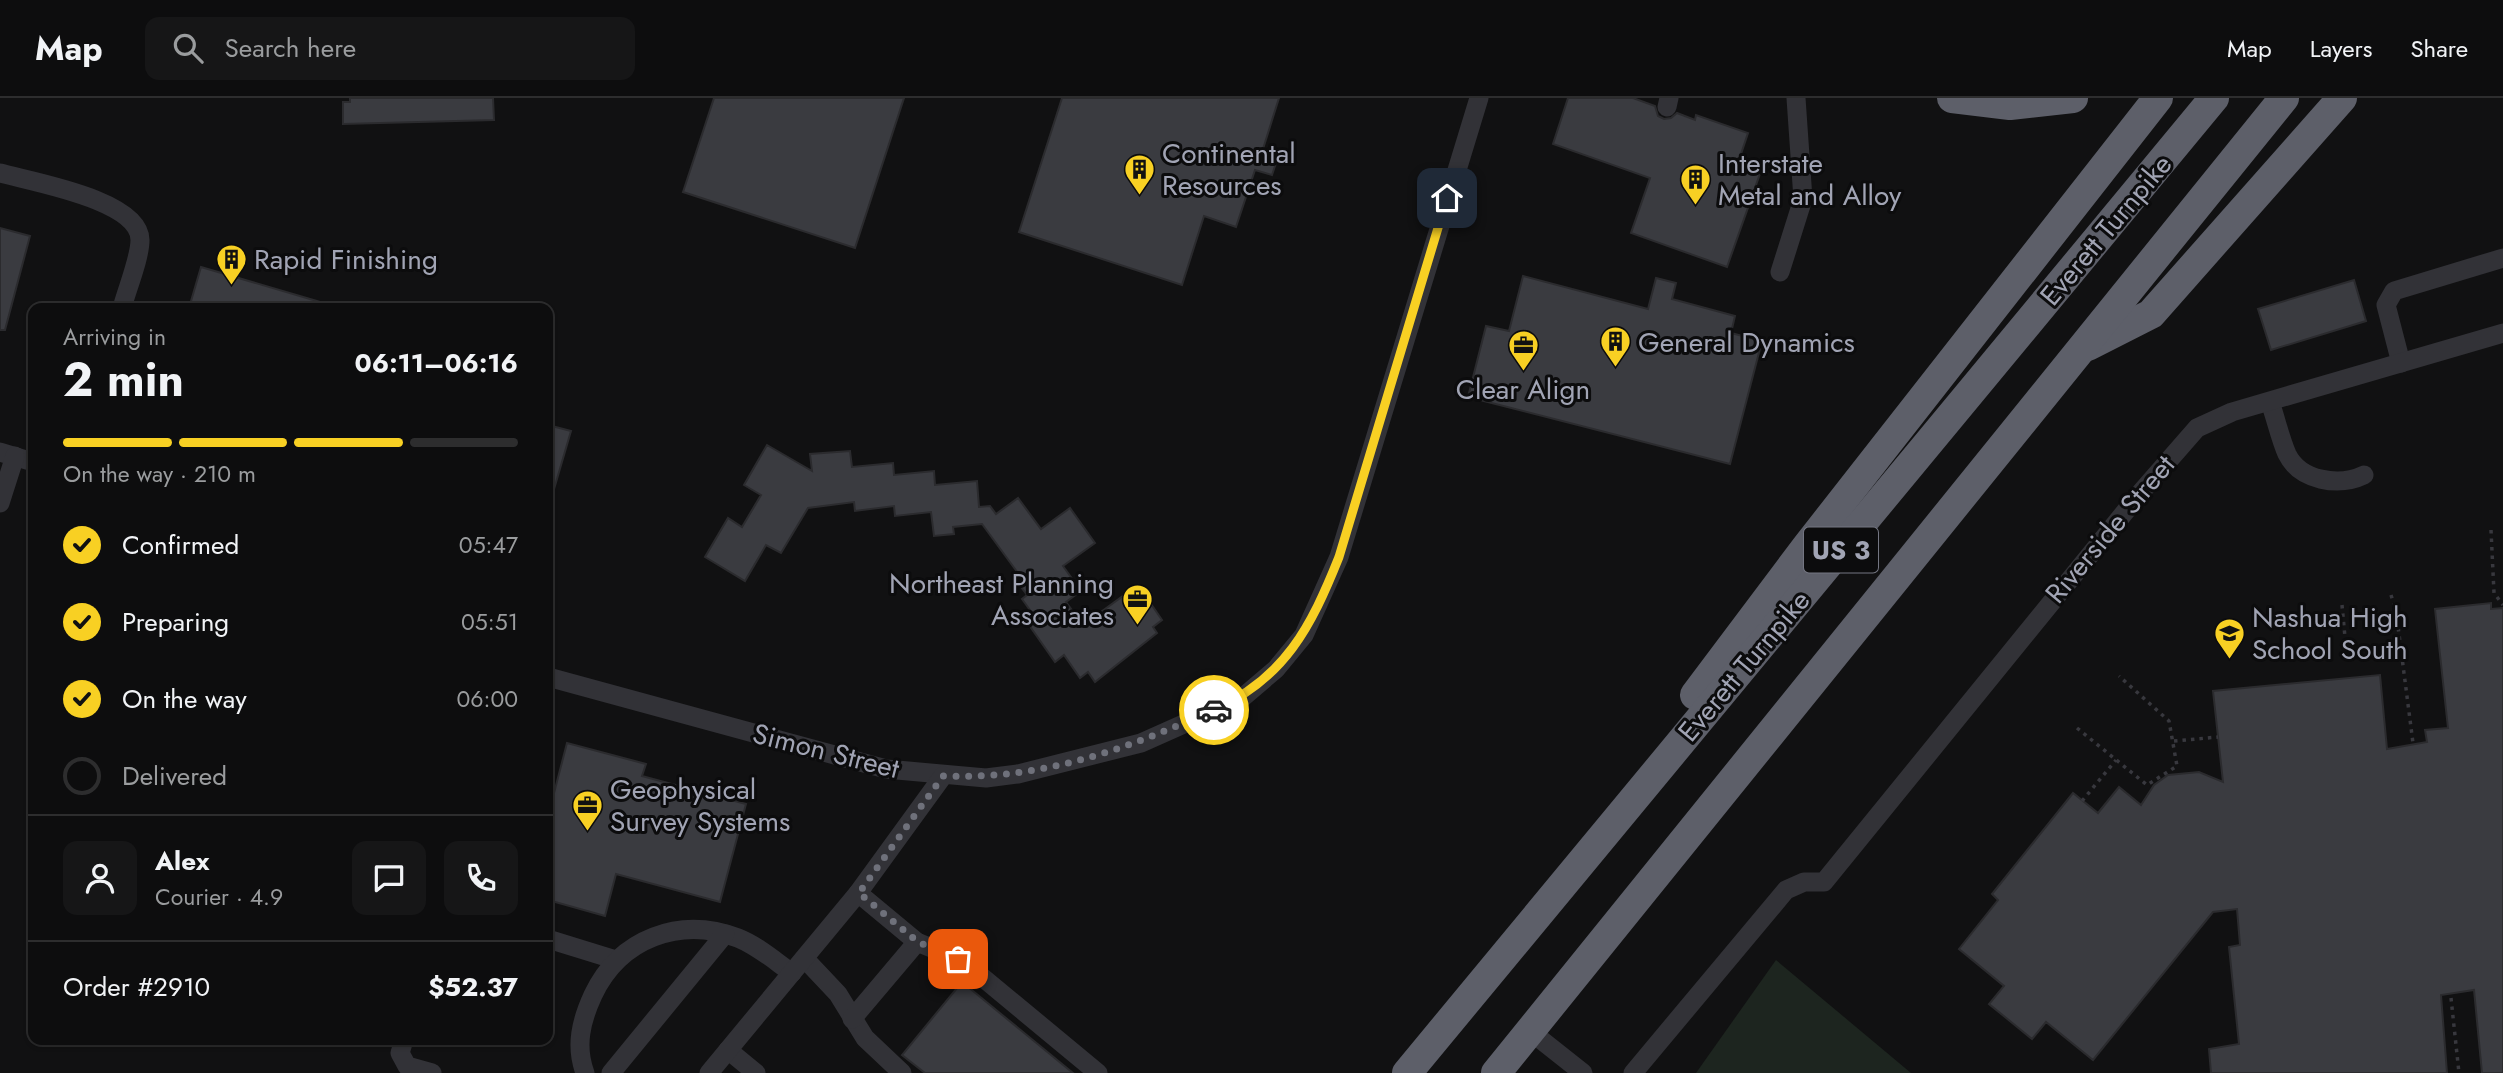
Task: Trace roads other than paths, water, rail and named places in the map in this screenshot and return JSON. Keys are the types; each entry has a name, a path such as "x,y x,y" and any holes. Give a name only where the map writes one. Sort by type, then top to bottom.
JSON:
{"highway":[{"path":"1952,98 2010,105 2073,98"},
{"path":"1465,1001 1807,546 2158,98"},
{"name":"Everett Turnpike","path":"1407,1073 2214,98"},
{"name":"Everett Turnpike","path":"1496,1073 2284,98"},
{"path":"2078,351 2151,314 2342,98"}],"street":[{"name":"Simon Street","path":"553,678 886,769 943,776 1018,775 1141,743 1242,698 1276,669 1304,635 1339,557 1479,98"},
{"path":"1780,272 1803,199 1796,98"},
{"path":"0,173 108,204 136,225 140,240 123,303"},
{"path":"2401,363 2386,305 2394,291 2503,258"},
{"name":"Riverside Street","path":"1633,1073 1786,890 1804,882 1824,882 2183,442 2207,422 2503,333"},
{"path":"2270,402 2288,456 2310,475 2339,483 2364,475"},
{"path":"0,503 16,457"},
{"path":"709,1073 859,893 943,776"},
{"path":"859,893 918,942 958,959 1098,1073"},
{"path":"585,1073 580,1059 581,1028 595,991 616,960 651,936 669,930 690,929 725,934 824,976 852,1019 881,1056 902,1073"},
{"path":"611,1073 725,934"},
{"path":"553,941 616,960"},
{"path":"852,1019 918,942"},
{"path":"1530,1031 1583,1073"},
{"path":"402,1045 400,1053 407,1066 432,1073"},
{"path":"728,1050 755,1073"}],"place":[{"name":"Continental Resources","path":"1139,196"},
{"name":"Interstate Metal and Alloy","path":"1695,206"},
{"name":"Rapid Finishing","path":"231,286"},
{"name":"General Dynamics","path":"1615,369"},
{"name":"Clear Align","path":"1523,372"},
{"name":"Northeast Planning Associates","path":"1137,626"},
{"name":"Nashua High School South","path":"2229,660"},
{"name":"Geophysical Survey Systems","path":"587,832"}]}
